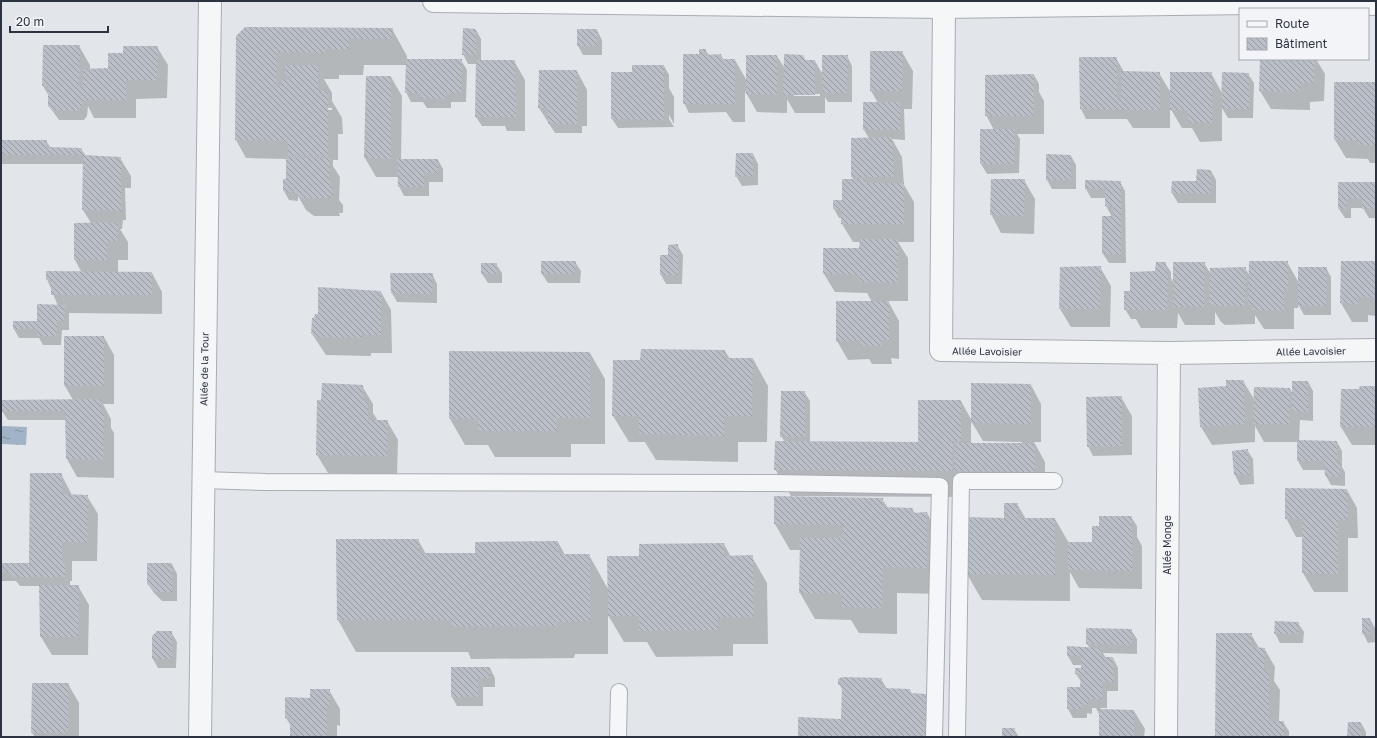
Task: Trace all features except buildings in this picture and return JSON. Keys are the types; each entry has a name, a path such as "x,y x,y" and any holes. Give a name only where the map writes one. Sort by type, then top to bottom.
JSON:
{"street":[{"name":"Allée de la Tour","path":"200,737 202,480 210,1"},
{"path":"434,1 741,3 944,7 1320,2 1376,4"},
{"name":"Allée Lavoisier","path":"944,7 942,350 1169,353 1376,350"},
{"name":"Allée Monge","path":"1166,737 1169,353"}],"lane":[{"path":"202,480 266,482 774,483 940,486 934,737"},
{"path":"957,737 961,481 1054,481"},
{"path":"618,692 618,737"}],"water":[{"path":"1,426 27,427 26,445 1,444"}]}
